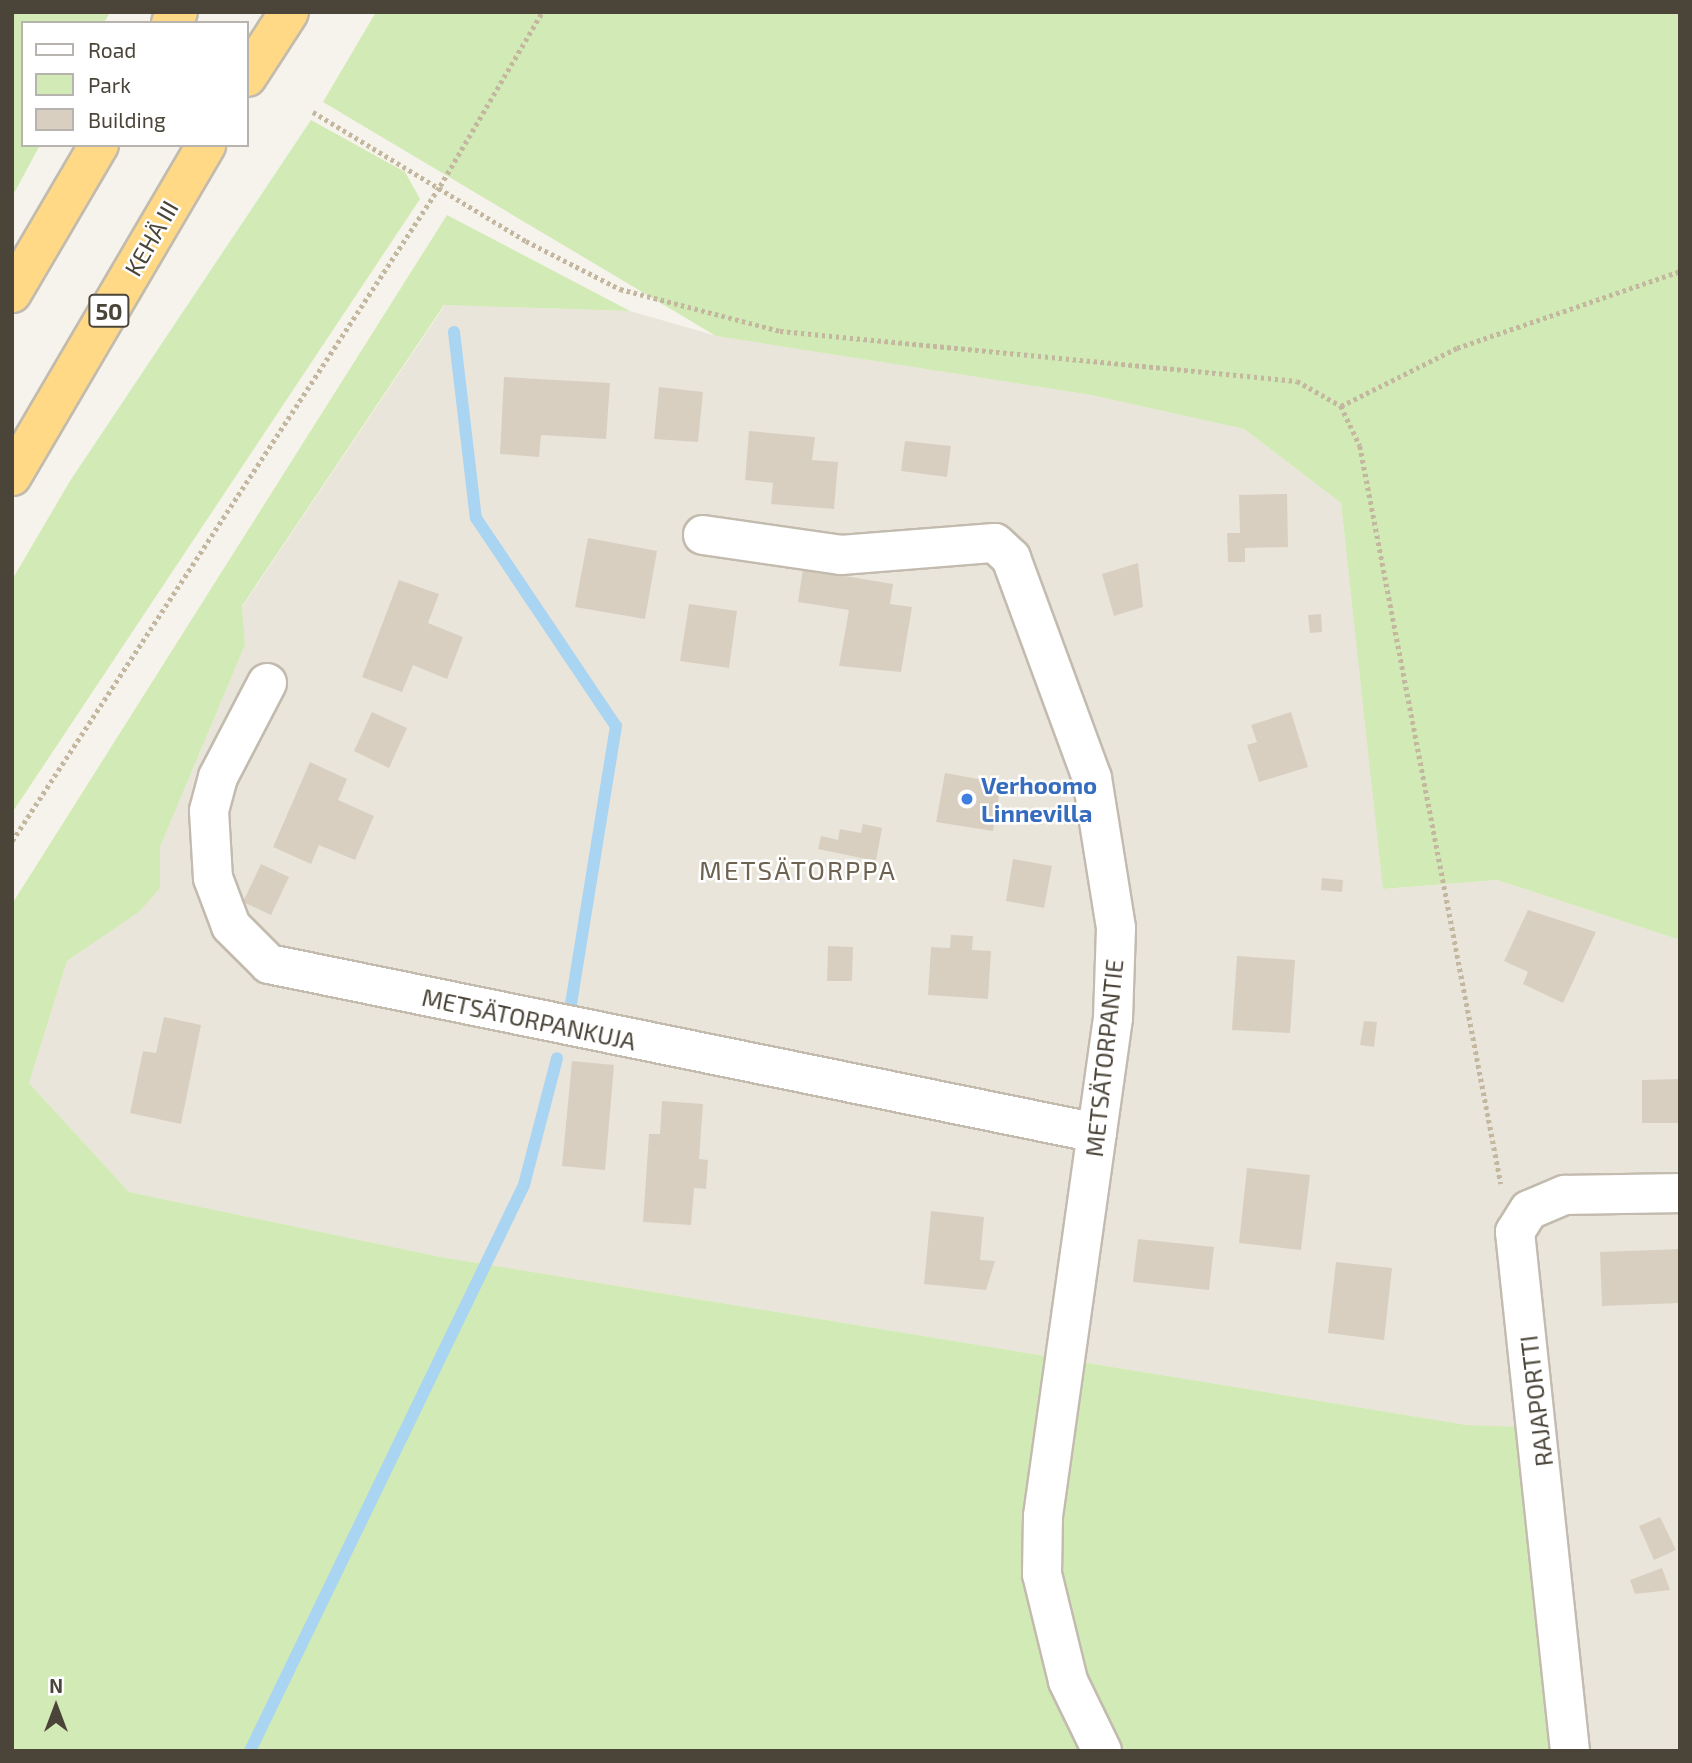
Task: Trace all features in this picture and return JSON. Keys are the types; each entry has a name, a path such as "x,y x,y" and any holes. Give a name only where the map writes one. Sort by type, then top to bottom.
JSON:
{"highway":[{"path":"248,74 289,12"},
{"path":"12,293 98,147"},
{"name":"KEHÄ III","path":"12,476 205,147"}],"street":[{"name":"METSÄTORPANTIE","path":"703,535 841,555 995,543 1011,558 1092,778 1107,840 1116,941 1097,1133 1044,1503 1042,1574 1068,1681 1102,1751"},
{"name":"METSÄTORPANKUJA","path":"267,682 218,776 209,811 213,878 231,926 269,964 1097,1133"},
{"path":"1515,1232 1529,1210 1564,1195 1680,1193"},
{"name":"RAJAPORTTI","path":"1515,1232 1570,1751"}],"path":[{"path":"12,841 440,186 542,12"},
{"path":"313,111 440,186 526,241 620,289 780,331 1297,381 1341,406 1360,446 1467,1026 1515,1232"},
{"path":"1341,406 1457,348 1680,271"}],"shaded area":[{"path":"445,305 630,311 717,336 1091,395 1244,429 1341,503 1384,889 1497,880 1680,940 1680,1751 1586,1751 1550,1428 1467,1425 441,1257 129,1192 29,1083 67,961 139,912 159,888 160,847 245,645 242,607"}],"green space":[{"path":"12,12 110,12 105,21 21,21 21,147 39,147 12,197"},
{"path":"376,12 1680,12 1680,940 1497,880 1383,889 1341,503 1244,429 1091,395 716,336 323,102"},
{"path":"311,120 405,172 420,199 12,813 12,580 70,481"},
{"path":"447,215 630,311 444,305 242,606 245,645 160,847 160,888 139,912 67,961 29,1083 129,1192 441,1257 1467,1425 1526,1427 1556,1751 12,1751 12,904"}],"building":[{"path":"504,377 610,383 606,439 541,435 539,457 500,454"},
{"path":"659,387 703,392 698,442 654,439"},
{"path":"749,431 815,437 812,460 838,462 834,509 771,504 773,483 745,480"},
{"path":"905,441 951,446 947,477 901,471"},
{"path":"1287,494 1288,547 1245,548 1245,562 1228,562 1227,533 1240,533 1239,495"},
{"path":"588,538 657,551 645,619 575,607"},
{"path":"1138,563 1143,607 1114,616 1102,574"},
{"path":"803,569 893,584 890,604 912,607 901,672 839,666 849,610 798,602"},
{"path":"399,580 439,594 428,623 463,637 447,679 413,665 402,692 362,677"},
{"path":"689,604 737,611 729,668 680,661"},
{"path":"1321,614 1322,632 1310,633 1308,615"},
{"path":"372,712 407,728 389,768 354,751"},
{"path":"1291,712 1308,767 1259,782 1247,745 1257,742 1251,725"},
{"path":"310,762 347,779 338,800 374,816 355,860 319,845 311,864 273,847"},
{"path":"945,773 1001,783 993,831 936,822"},
{"path":"863,824 882,828 876,861 818,849 821,836 838,840 840,829 861,833"},
{"path":"1013,859 1052,866 1044,908 1006,901"},
{"path":"261,864 289,877 271,915 243,902"},
{"path":"1322,878 1343,880 1342,892 1321,890"},
{"path":"1528,910 1596,932 1563,1003 1523,984 1528,972 1504,961"},
{"path":"951,935 973,936 972,950 991,951 988,999 928,995 931,947 950,948"},
{"path":"828,946 853,947 852,981 827,981"},
{"path":"1237,956 1295,960 1290,1033 1232,1030"},
{"path":"164,1017 201,1025 181,1124 130,1113 143,1051 156,1053"},
{"path":"1364,1021 1377,1022 1374,1047 1360,1045"},
{"path":"572,1061 614,1065 605,1170 562,1166"},
{"path":"1680,1079 1680,1123 1642,1123 1642,1080"},
{"path":"662,1101 703,1104 699,1159 708,1160 706,1189 694,1188 691,1225 643,1222 649,1134 660,1134"},
{"path":"1247,1168 1310,1175 1301,1250 1239,1243"},
{"path":"931,1211 984,1217 980,1260 995,1261 986,1290 924,1284"},
{"path":"1138,1239 1214,1247 1209,1290 1133,1282"},
{"path":"1680,1249 1680,1303 1602,1306 1600,1252"},
{"path":"1336,1262 1392,1268 1384,1340 1328,1333"},
{"path":"1660,1517 1676,1550 1654,1560 1639,1526"},
{"path":"1662,1568 1670,1590 1635,1594 1630,1580"}],"waterway":[{"path":"454,332 476,518 616,726 571,1005"},
{"path":"250,1751 524,1185 557,1058"}],"place":[{"name":"Verhoomo Linnevilla","path":"967,799"}],"district":[{"name":"METSÄTORPPA","path":"798,870"}]}
